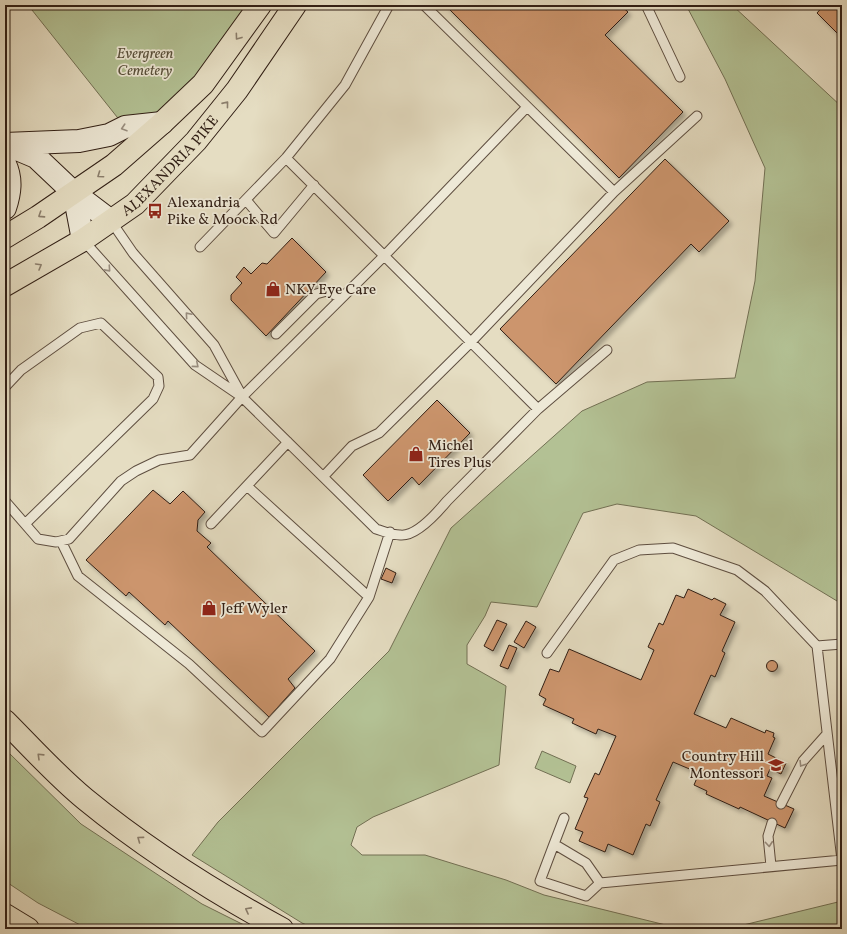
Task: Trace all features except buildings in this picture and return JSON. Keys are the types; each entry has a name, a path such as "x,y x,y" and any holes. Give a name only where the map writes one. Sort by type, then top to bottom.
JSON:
{"main road":[{"name":"ALEXANDRIA PIKE","path":"5,237 74,193 114,165 162,124 203,84 260,5"},
{"name":"ALEXANDRIA PIKE","path":"5,285 83,240 135,204 196,141 237,90 295,5"},
{"path":"5,145 79,141 109,135 125,127 162,124"},
{"path":"5,145 14,147 36,157 74,193 111,221"},
{"path":"5,164 10,174 9,197 5,208"},
{"path":"74,193 83,240"},
{"path":"5,721 85,799 161,855 235,903 282,929"},
{"path":"5,915 28,929"}],"lane":[{"path":"200,247 286,158 345,85 389,5"},
{"path":"424,5 614,192"},
{"path":"646,5 680,77"},
{"path":"5,501 38,539 56,542 61,541 69,539 121,481 136,470 159,460 190,456 242,397 385,255 527,106"},
{"path":"323,476 352,446 379,433 471,342 614,192 697,116"},
{"path":"286,158 538,409"},
{"path":"246,200 274,233 314,185"},
{"path":"111,221 133,253 214,345 242,397"},
{"path":"83,240 194,365 242,397 376,529 401,536 415,532 434,517 446,501 538,409 607,350"},
{"path":"276,334 316,294 327,291 341,298"},
{"path":"5,387 21,370 80,328 101,323 158,377 159,386 153,399 25,524"},
{"path":"211,524 288,442"},
{"path":"247,486 369,597"},
{"path":"61,541 78,576 189,664 262,732 330,660 369,597 390,532"},
{"path":"547,653 614,560 639,550 673,548 737,570 765,591 817,646 842,860 600,883 586,896 540,880 564,818"},
{"path":"817,646 842,644"},
{"path":"780,804 803,761 827,734"},
{"path":"771,866 768,836 772,823"},
{"path":"554,844 586,863 600,883"}],"green space":[{"name":"Evergreen Cemetery","path":"28,5 260,5 162,123 125,127"},
{"path":"686,5 732,5 842,107 842,604 696,516 617,504 583,513 537,607 491,602 485,616 467,645 467,664 506,686 499,765 373,817 357,827 351,845 362,855 425,855 506,880 544,895 682,929 315,929 302,923 192,855 218,822 389,651 451,528 582,411 647,382 735,378 755,281 765,168 725,79"},
{"path":"5,749 81,824 202,904 252,929 88,929 38,903 5,881"},
{"path":"542,751 576,766 570,783 535,768"},
{"path":"842,901 842,929 727,929"}],"place":[{"name":"Alexandria Pike & Moock Rd","path":"155,211"},
{"name":"NKY Eye Care","path":"273,289"},
{"name":"Michel Tires Plus","path":"416,454"},
{"name":"Jeff Wyler","path":"209,608"},
{"name":"Country Hill Montessori","path":"776,765"}]}
